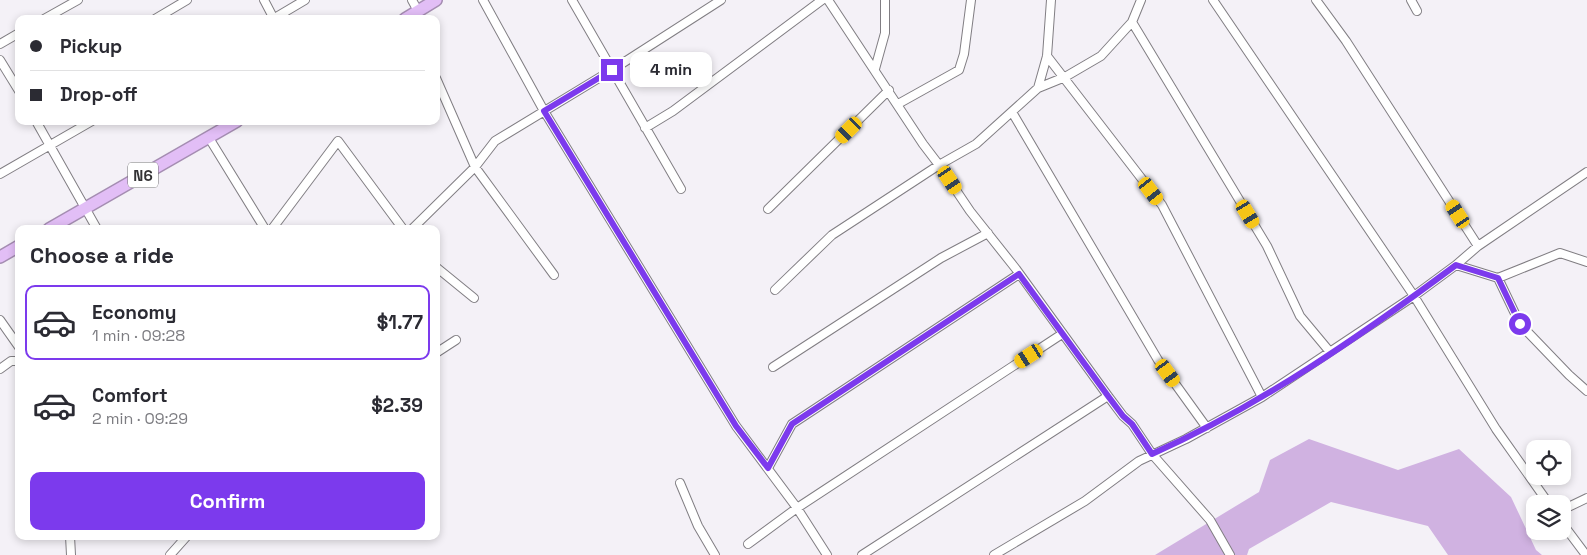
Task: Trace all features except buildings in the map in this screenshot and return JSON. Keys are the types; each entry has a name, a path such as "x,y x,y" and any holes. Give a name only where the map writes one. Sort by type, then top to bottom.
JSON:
{"highway":[{"path":"412,15 436,0"},
{"name":"N6","path":"56,225 230,125"},
{"path":"0,257 15,248"}],"street":[{"path":"51,15 78,0"},
{"path":"162,15 187,0"},
{"path":"264,0 271,15"},
{"path":"280,15 305,0"},
{"path":"412,0 418,11"},
{"path":"482,0 544,111 736,426 797,508 827,555"},
{"path":"572,0 681,189"},
{"path":"416,225 475,167 495,141 612,70 721,0"},
{"path":"645,128 673,111 822,0"},
{"path":"828,0 970,211 1019,274 1123,416 1132,424 1152,454 1210,520 1230,555"},
{"path":"875,69 885,33 885,0"},
{"path":"898,104 958,70 964,54 971,0"},
{"path":"1038,88 1047,56 1051,0"},
{"path":"775,290 832,235 939,165 976,144 1038,88 1065,77 1101,56 1132,22 1141,0"},
{"path":"1213,0 1414,296 1496,428 1543,495"},
{"path":"1316,0 1346,41 1478,246"},
{"path":"1411,0 1417,11"},
{"path":"1132,22 1267,246 1300,316 1330,352"},
{"path":"0,44 15,35"},
{"path":"1047,56 1162,205 1262,398"},
{"path":"0,60 15,84"},
{"path":"440,87 475,167 554,275"},
{"path":"768,209 889,90"},
{"path":"1012,112 1158,360 1207,428"},
{"path":"38,125 95,225"},
{"path":"0,174 85,125"},
{"path":"209,138 263,225"},
{"path":"275,225 338,141 400,225"},
{"path":"994,555 1085,502 1139,461 1207,428 1262,398 1414,296 1478,246 1587,172"},
{"path":"773,367 941,258 988,233"},
{"path":"1456,265 1498,278 1560,253 1587,262"},
{"path":"440,270 474,298"},
{"path":"768,468 792,424 1019,274"},
{"path":"1498,278 1520,324 1587,391"},
{"path":"0,320 15,341"},
{"path":"748,544 797,508 1062,334"},
{"path":"440,350 456,340"},
{"path":"0,369 11,361 15,361"},
{"path":"862,555 1108,396"},
{"path":"680,483 698,526 715,555"},
{"path":"1571,506 1587,498"},
{"path":"1571,535 1586,555"},
{"path":"70,540 71,555"},
{"path":"171,555 184,540"}],"shaded area":[{"path":"1309,439 1398,470 1459,449 1511,497 1526,529 1526,540 1531,540 1536,550 1542,555 1448,555 1428,526 1331,502 1249,549 1247,555 1155,555 1259,492 1270,460"}],"route":[{"path":"612,70 544,111 736,426 768,468 792,424 1019,274 1123,416 1132,424 1152,454 1186,439 1262,398 1414,296 1456,265 1498,278 1520,324"}]}
